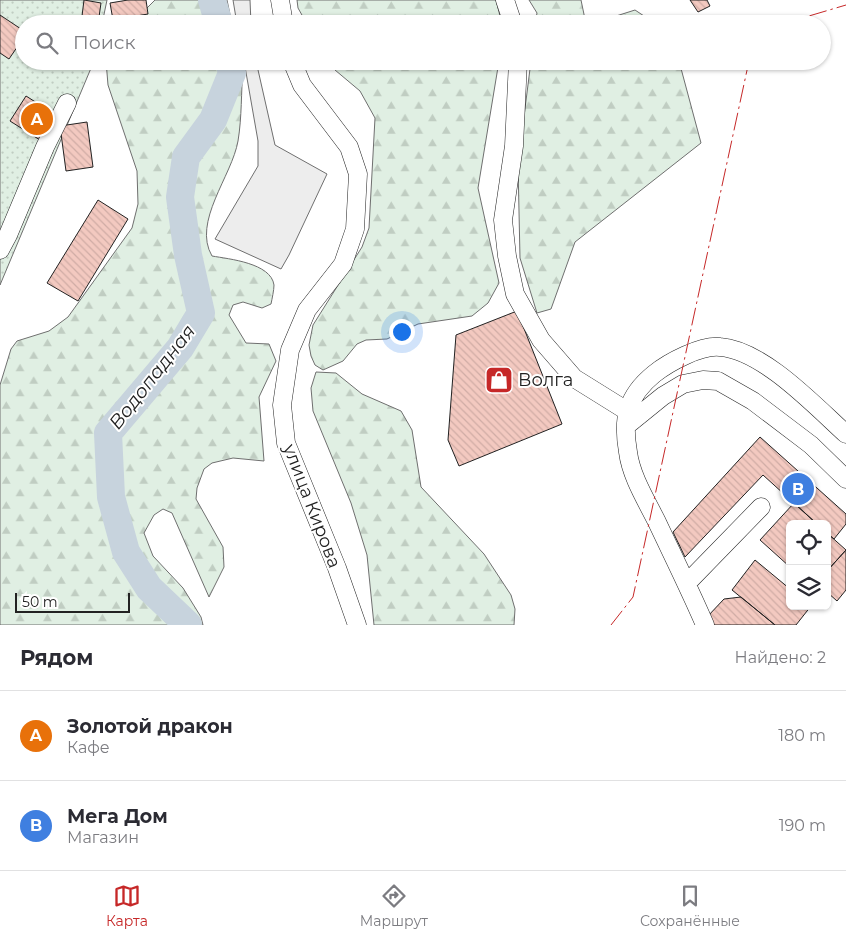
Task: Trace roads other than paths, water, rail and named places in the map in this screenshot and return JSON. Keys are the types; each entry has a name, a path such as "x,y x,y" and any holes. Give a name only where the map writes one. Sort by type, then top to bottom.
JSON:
{"street":[{"path":"280,0 282,15"},
{"path":"505,0 509,15"},
{"name":"улица Кирова","path":"296,70 302,85 348,148 358,174 355,229 342,264 307,310 289,350 281,405 285,443 336,568 356,625"},
{"path":"518,70 514,146 503,220 507,256 515,294 541,340 574,378 627,419"},
{"path":"0,250 45,147 67,103"},
{"path":"706,625 639,486 628,453 627,419 636,391 655,373 687,353 719,346 751,356 781,376 846,434"},
{"path":"627,419 683,384 703,380 718,381 761,407 811,445 846,479"},
{"path":"687,583 761,507"}],"waterway":[{"name":"Водопадная","path":"212,0 216,15"},
{"name":"Водопадная","path":"188,625 149,588 126,552 111,497 108,433 180,348 201,313 188,255 180,197 186,157 213,120 232,73 231,70"}],"place":[{"name":"Золотой дракон","path":"37,119"},
{"name":"Волга","path":"499,380"},
{"name":"Мега Дом","path":"798,489"}]}
